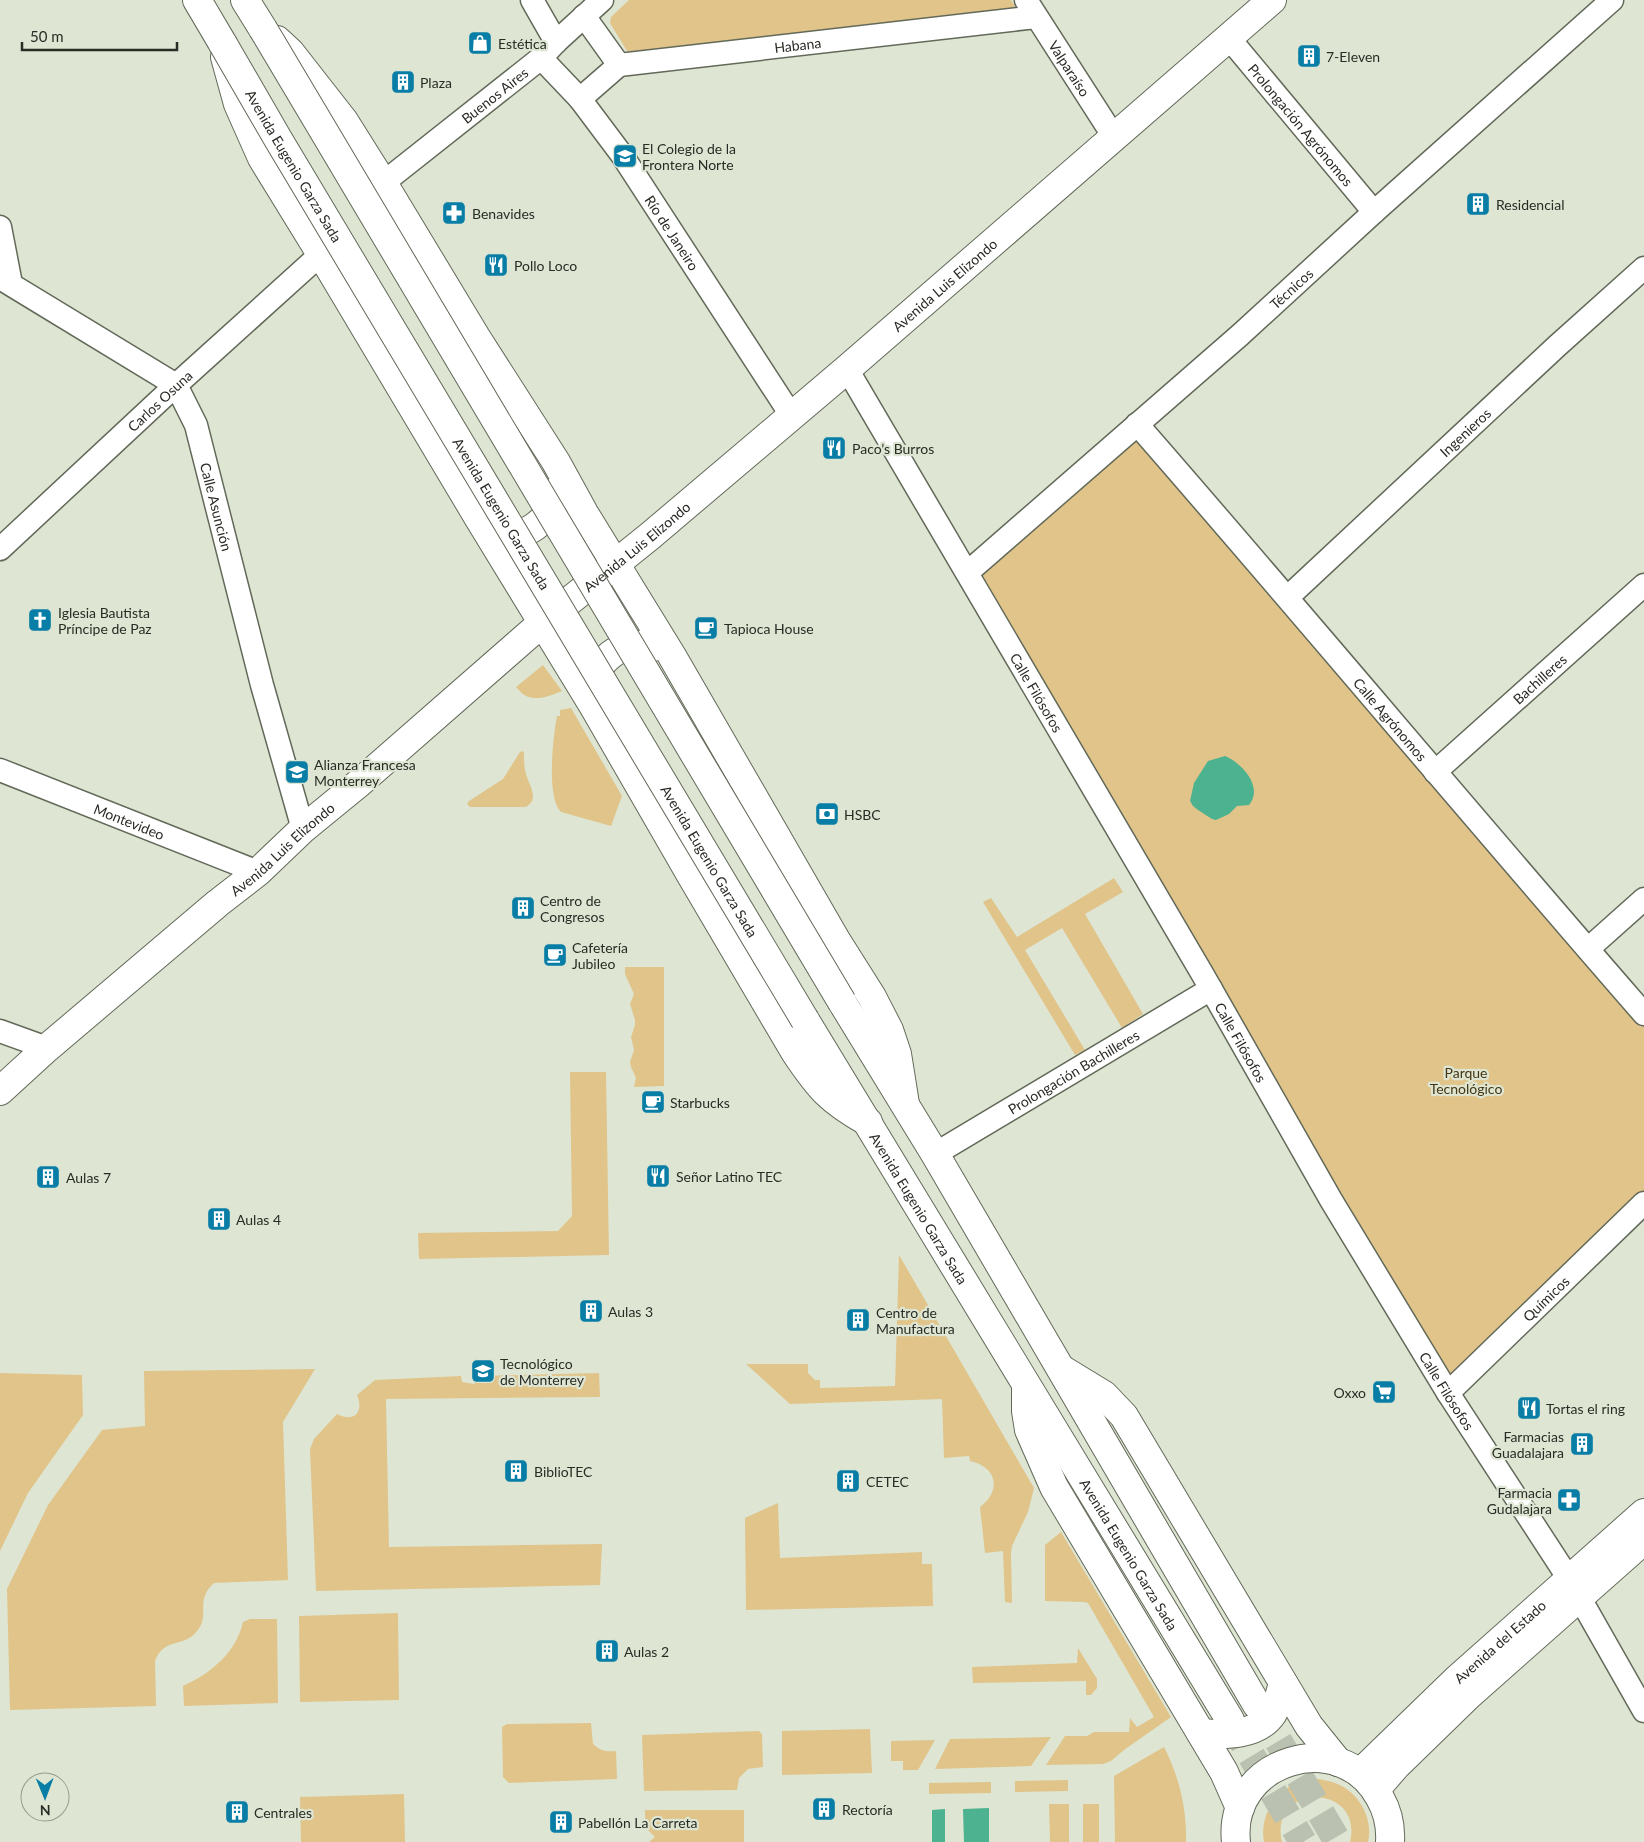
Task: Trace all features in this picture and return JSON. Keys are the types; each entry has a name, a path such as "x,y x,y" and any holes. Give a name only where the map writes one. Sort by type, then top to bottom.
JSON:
{"main road":[{"name":"Avenida Eugenio Garza Sada","path":"197,0 805,1020 1230,1720"},
{"path":"245,0 842,1002 935,1154 1258,1705"},
{"name":"Avenida Luis Elizondo","path":"0,1091 47,1048 218,903 258,872 303,829 358,784 542,623 847,369 1272,0"},
{"path":"262,28 290,52 328,98 383,182 476,337 556,462 615,564 672,656 889,1030 897,1054 905,1104"},
{"path":"221,40 238,104 262,158 594,707 696,885 800,1059 813,1080 827,1095 844,1109 868,1122"},
{"path":"478,517 495,530 508,533 520,533 537,525 550,512 556,501 558,476 556,462"},
{"path":"594,707 592,695 594,675 606,658 614,651 625,646 648,645 672,656"},
{"path":"1063,1370 1104,1395 1124,1416 1309,1726 1358,1775 1385,1807 1389,1820 1390,1842"},
{"path":"1026,1385 1026,1411 1029,1430 1054,1487 1224,1772 1240,1808"},
{"name":"Avenida del Estado","path":"1358,1775 1396,1766 1574,1588 1644,1513"},
{"name":"Avenida del Estado","path":"1574,1588 1644,1540"},
{"path":"1201,1733 1232,1734 1255,1728 1266,1721 1272,1713 1283,1683"},
{"path":"1236,1842 1236,1821 1240,1808 1256,1782 1267,1772 1280,1765 1308,1757 1323,1758 1358,1775"}],"street":[{"name":"Río de Janeiro","path":"532,0 549,50 580,99 622,155 791,415"},
{"name":"Buenos Aires","path":"383,182 549,50 602,0"},
{"name":"Técnicos","path":"968,572 1240,335 1374,212 1612,0"},
{"name":"Habana","path":"619,65 1031,8"},
{"name":"Valparaíso","path":"1031,8 1114,137"},
{"path":"580,99 619,65 584,16"},
{"name":"Prolongación Agrónomos","path":"1228,37 1374,212"},
{"path":"0,227 6,281 176,385"},
{"name":"Carlos Osuna","path":"0,550 176,385 321,254"},
{"name":"Ingenieros","path":"1288,597 1557,346 1644,268"},
{"name":"Calle Filósofos","path":"847,369 968,572 1211,989 1331,1200 1448,1393 1574,1588 1644,1711"},
{"name":"Calle Asunción","path":"176,385 196,425 262,685 303,829"},
{"name":"Calle Agrónomos","path":"1137,424 1288,597 1364,690 1644,1014"},
{"name":"Bachilleres","path":"1435,772 1644,585"},
{"name":"Montevideo","path":"0,770 258,872"},
{"path":"1588,950 1644,899"},
{"name":"Prolongación Bachilleres","path":"935,1154 1211,989"},
{"path":"0,1031 47,1048"},
{"name":"Químicos","path":"1448,1393 1644,1203"}],"green space":[{"path":"629,0 1011,0 1021,16 632,54 627,51 610,23 611,17"},
{"name":"Parque Tecnológico","path":"1136,426 1644,1016 1644,1203 1448,1393 971,570"},
{"path":"543,665 562,691 539,698 525,695 516,687"},
{"path":"571,708 622,796 611,826 561,812 556,804 552,781 555,726 557,716 560,716 560,710"},
{"path":"523,751 525,771 533,796 530,804 526,807 470,807 467,804 503,779 520,752"},
{"path":"1114,878 1123,892 1085,914 1143,1014 1122,1028 1062,928 1025,950 1085,1050 1075,1055 983,902 991,898 1017,937"},
{"path":"625,967 664,967 664,1086 634,1087 636,1078 630,1062 634,1050 631,1037 635,1020 630,1004 634,994 625,974"},
{"path":"570,1072 606,1072 609,1255 419,1259 418,1233 558,1231 572,1216"},
{"path":"899,1255 1034,1488 1028,1512 1012,1546 1012,1603 1005,1602 1003,1551 985,1553 980,1507 992,1493 994,1487 991,1474 986,1468 970,1461 969,1456 944,1458 942,1399 790,1404 746,1364 808,1364 808,1373 815,1380 820,1380 820,1388 895,1386"},
{"path":"315,1369 283,1422 288,1580 214,1583 205,1596 203,1619 197,1631 186,1639 169,1645 159,1654 155,1661 156,1706 10,1710 7,1589 48,1505 102,1430 145,1426 144,1371"},
{"path":"0,1373 82,1375 83,1415 28,1493 0,1551"},
{"path":"599,1373 600,1397 386,1399 389,1547 602,1544 600,1585 316,1591 310,1449 314,1439 337,1414 349,1417 356,1414 359,1406 357,1395 375,1380 461,1376 462,1382 474,1384 480,1376"},
{"path":"778,1503 780,1558 922,1552 922,1564 932,1564 933,1606 746,1610 745,1518"},
{"path":"1061,1532 1171,1717 1111,1761 1103,1764 1046,1765 1065,1736 1087,1736 1094,1732 1129,1732 1130,1718 1137,1727 1154,1717 1088,1603 1045,1601 1045,1545"},
{"path":"398,1613 399,1700 300,1702 299,1616"},
{"path":"250,1619 277,1619 278,1703 184,1706 183,1686 203,1675 221,1661 235,1643 243,1622"},
{"path":"1078,1648 1097,1679 1097,1688 1091,1695 1086,1695 1086,1681 973,1683 972,1667 1077,1663"},
{"path":"591,1723 593,1744 604,1750 616,1751 617,1779 509,1783 503,1777 502,1727 507,1724"},
{"path":"870,1729 872,1773 782,1775 782,1731"},
{"path":"759,1731 762,1734 763,1767 748,1769 739,1778 737,1790 644,1791 642,1735"},
{"path":"1051,1737 1031,1766 935,1769 950,1739"},
{"path":"935,1740 918,1770 903,1770 903,1761 891,1761 891,1741"},
{"path":"1164,1747 1174,1769 1181,1793 1185,1817 1186,1842 1115,1842 1114,1776"},
{"path":"1320,1779 1343,1787 1357,1799 1369,1824 1368,1842 1350,1842 1351,1823 1343,1809 1331,1800 1316,1797 1301,1800 1289,1808 1281,1822 1282,1842 1264,1842 1264,1822 1267,1813 1278,1796 1294,1784"},
{"path":"1068,1780 1068,1791 1015,1792 1015,1781"},
{"path":"991,1782 991,1793 929,1794 929,1783"},
{"path":"404,1794 405,1842 301,1842 300,1797"},
{"path":"1049,1804 1069,1804 1069,1842 1050,1842"},
{"path":"1083,1804 1099,1804 1099,1842 1083,1842"},
{"path":"645,1810 744,1810 744,1842 649,1842 655,1837 645,1827"}],"shaded area":[{"path":"1225,756 1238,764 1249,776 1254,791 1249,805 1237,806 1229,814 1216,820 1198,810 1190,801 1194,783 1208,761"},
{"path":"989,1808 989,1842 964,1842 963,1809"},
{"path":"945,1809 945,1842 932,1842 932,1810"}],"tunnel":[{"path":"1257,1705 1338,1842"},
{"path":"1230,1720 1303,1842"}],"place":[{"name":"Estética","path":"480,43"},
{"name":"7-Eleven","path":"1309,56"},
{"name":"Plaza","path":"403,82"},
{"name":"El Colegio de la Frontera Norte","path":"625,156"},
{"name":"Residencial","path":"1478,204"},
{"name":"Benavides","path":"454,213"},
{"name":"Pollo Loco","path":"496,265"},
{"name":"Paco’s Burros","path":"834,448"},
{"name":"Iglesia Bautista Príncipe de Paz","path":"40,620"},
{"name":"Tapioca House","path":"706,628"},
{"name":"Alianza Francesa Monterrey","path":"297,772"},
{"name":"HSBC","path":"827,814"},
{"name":"Centro de Congresos","path":"523,908"},
{"name":"Cafetería Jubileo","path":"555,955"},
{"name":"Starbucks","path":"653,1102"},
{"name":"Señor Latino TEC","path":"658,1176"},
{"name":"Aulas 7","path":"48,1177"},
{"name":"Aulas 4","path":"219,1219"},
{"name":"Aulas 3","path":"591,1311"},
{"name":"Centro de Manufactura","path":"858,1320"},
{"name":"Tecnológico de Monterrey","path":"483,1371"},
{"name":"Oxxo","path":"1384,1392"},
{"name":"Tortas el ring","path":"1529,1408"},
{"name":"Farmacias Guadalajara","path":"1582,1444"},
{"name":"BiblioTEC","path":"516,1471"},
{"name":"CETEC","path":"848,1481"},
{"name":"Farmacia Gudalajara","path":"1569,1500"},
{"name":"Aulas 2","path":"607,1651"},
{"name":"Rectoría","path":"824,1809"},
{"name":"Centrales","path":"237,1812"},
{"name":"Pabellón La Carreta","path":"561,1822"}]}
